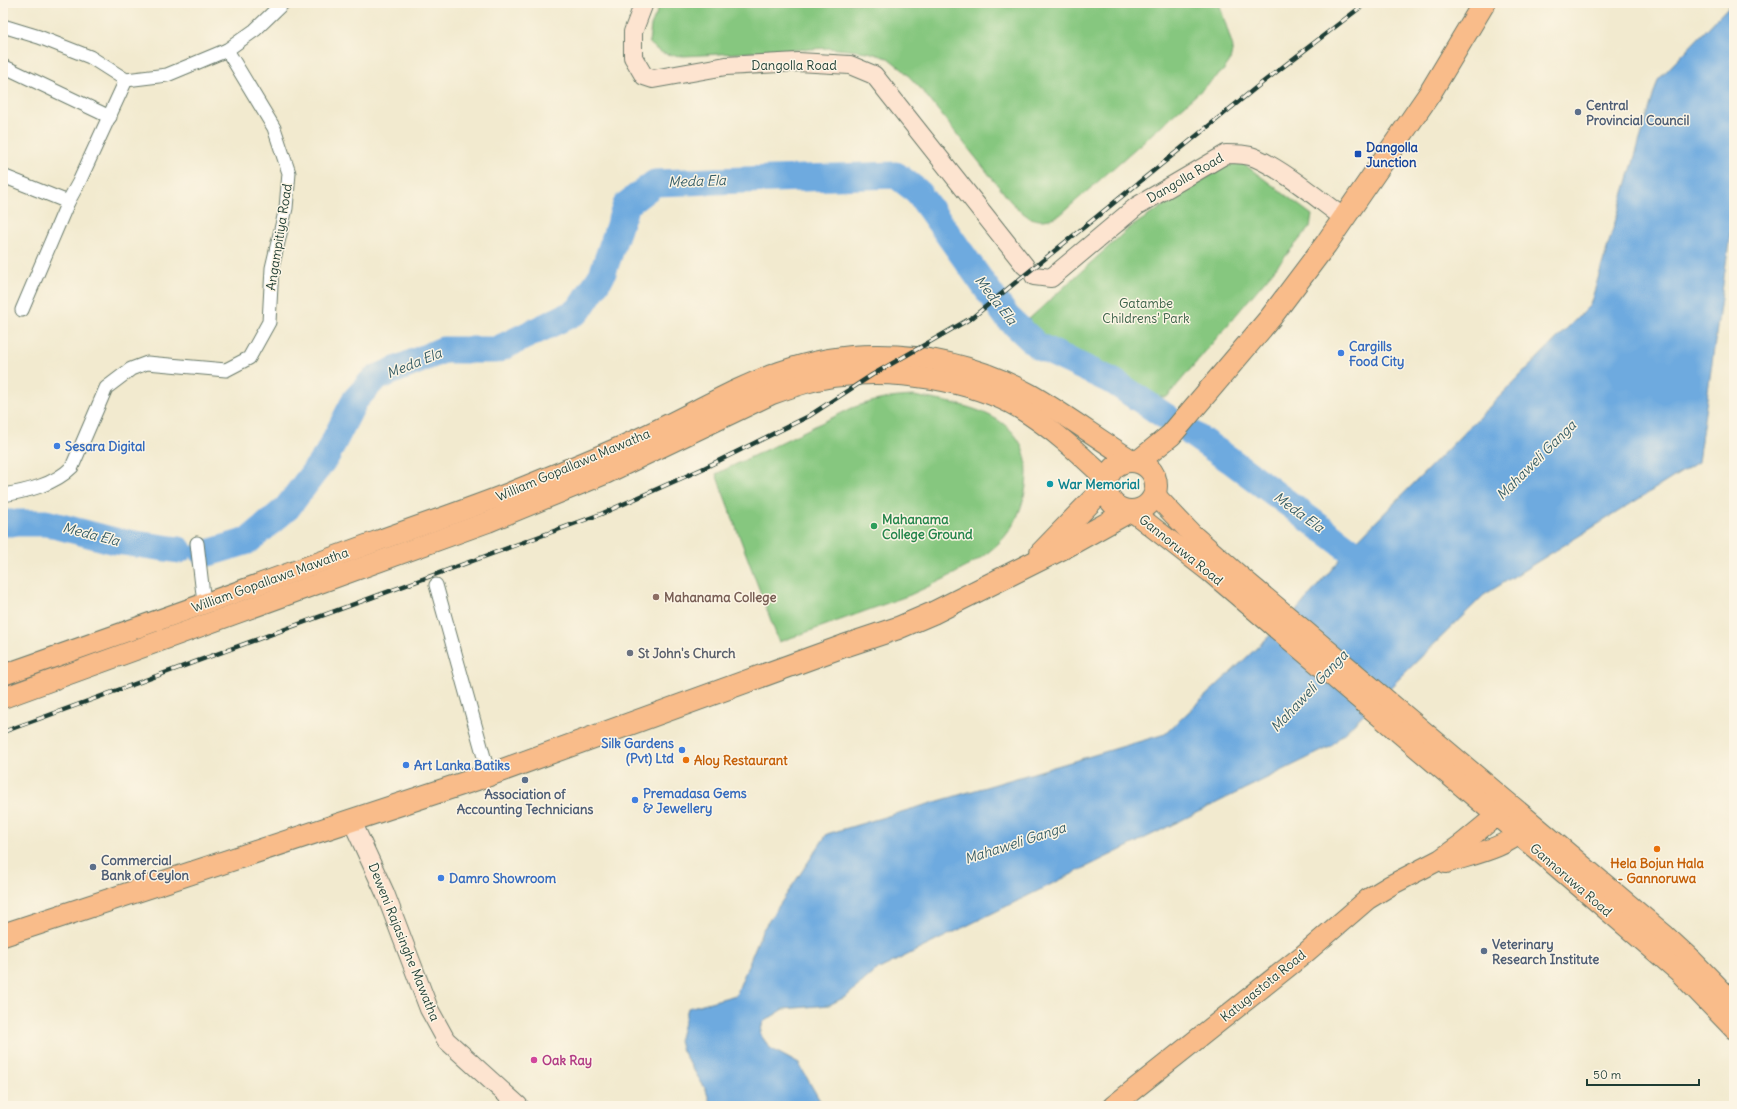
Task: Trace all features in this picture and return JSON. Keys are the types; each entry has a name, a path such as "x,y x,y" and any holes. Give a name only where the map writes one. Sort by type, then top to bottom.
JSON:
{"highway":[{"path":"1136,461 1171,435 1271,318 1344,218 1430,93 1484,3"},
{"path":"3,934 261,851 351,819 489,774 844,646 898,628 978,591 1130,512 1142,509 1150,504 1166,458 1171,435"},
{"path":"1030,564 1106,483 1112,469 1121,462 1136,461 1147,466 1154,473 1156,489"},
{"path":"1106,483 1107,496 1112,503 1120,509 1130,512"}],"main road":[{"name":"William Gopallawa Mawatha","path":"3,675 506,494 632,442 756,380 787,368 830,358 855,355 905,356 968,367 1029,394 1136,461"},
{"name":"William Gopallawa Mawatha","path":"3,698 488,522 605,474 772,394 796,385 818,380 843,376 872,375 926,378 960,385 993,395 1042,423 1082,456 1106,483"},
{"name":"Gannoruwa Road","path":"1156,489 1192,534 1234,582"},
{"name":"Gannoruwa Road","path":"1130,512 1180,548 1234,582 1408,728 1525,829 1671,941 1691,958 1734,1003"},
{"name":"Katugastota Road","path":"1113,1106 1303,954 1368,899 1452,852 1502,810"},
{"name":"Gannoruwa Road","path":"1525,829 1679,972 1734,1029"},
{"name":"Katugastota Road","path":"1418,872 1503,844 1525,829"}],"street":[{"path":"3,26 39,37 90,57 126,80 167,75 227,50 255,30 283,3"},
{"name":"Dangolla Road","path":"644,3 633,32 633,57 644,76 653,79 726,66 798,62 850,65 874,75 1030,271 1051,278 1137,206 1226,154 1239,153 1256,158 1278,170 1344,218"},
{"name":"Angampitiya Road","path":"3,496 26,491 63,476 72,467 106,388 131,369 147,363 226,370 249,358 269,322 272,268 286,208 288,173 274,128 227,50"},
{"path":"3,66 110,116"},
{"path":"22,310 68,202 126,80"},
{"path":"3,176 68,202"},
{"path":"197,544 204,603"},
{"path":"436,584 489,774"},
{"name":"Deweni Rajasinghe Mawatha","path":"351,819 385,893 429,1010 446,1040 519,1106"}],"green space":[{"path":"661,3 1219,3 1233,47 1230,61 1223,71 1060,215 1045,220 1039,220 1027,216 1011,202 921,89 903,70 888,58 868,52 828,48 684,56 669,55 657,50 649,42 651,26"},
{"name":"Gatambe Childrens' Park","path":"1240,161 1312,215 1310,227 1167,397 1155,397 1032,332 1029,319 1128,229 1226,165"},
{"name":"Mahanama College Ground","path":"914,396 934,399 975,409 993,417 1009,428 1020,443 1026,462 1025,494 1014,523 1005,537 990,551 968,566 945,578 910,595 779,642 716,474 852,408 882,399"}],"water":[{"name":"Mahaweli Ganga","path":"1732,3 1734,3 1734,207 1698,462 1484,595 1330,747 875,971 847,996 829,1005 784,1009 763,1022 760,1034 770,1048 799,1064 823,1106 711,1106 706,1090 682,1051 679,1041 688,1008 736,995 762,931 827,834 1165,734 1296,611 1349,549 1590,305 1658,80"}],"waterway":[{"name":"Meda Ela","path":"204,553 248,541 287,508 327,455 355,400 374,379 443,350 496,350 578,311 602,275 626,205 655,183 896,175 917,191 1007,317 1038,346 1114,382 1168,418"},
{"name":"Meda Ela","path":"1192,434 1230,460 1349,549 1375,573"},
{"name":"Meda Ela","path":"3,523 46,523 115,541 179,550"}],"railway":[{"path":"3,732 601,514 702,469 809,416 872,375 973,317 1258,86 1366,3"}],"place":[{"name":"Central Provincial Council","path":"1578,112"},
{"name":"Dangolla Junction","path":"1358,154"},
{"name":"Cargills Food City","path":"1341,353"},
{"name":"Sesara Digital","path":"57,446"},
{"name":"War Memorial","path":"1050,484"},
{"name":"Mahanama College Ground","path":"874,526"},
{"name":"Mahanama College","path":"656,597"},
{"name":"St John's Church","path":"630,653"},
{"name":"Silk Gardens (Pvt) Ltd","path":"682,750"},
{"name":"Aloy Restaurant","path":"686,760"},
{"name":"Art Lanka Batiks","path":"406,765"},
{"name":"Association of Accounting Technicians","path":"525,780"},
{"name":"Premadasa Gems & Jewellery","path":"635,800"},
{"name":"Hela Bojun Hala - Gannoruwa","path":"1657,849"},
{"name":"Commercial Bank of Ceylon","path":"93,867"},
{"name":"Damro Showroom","path":"441,878"},
{"name":"Veterinary Research Institute","path":"1484,951"},
{"name":"Oak Ray","path":"534,1060"}]}
